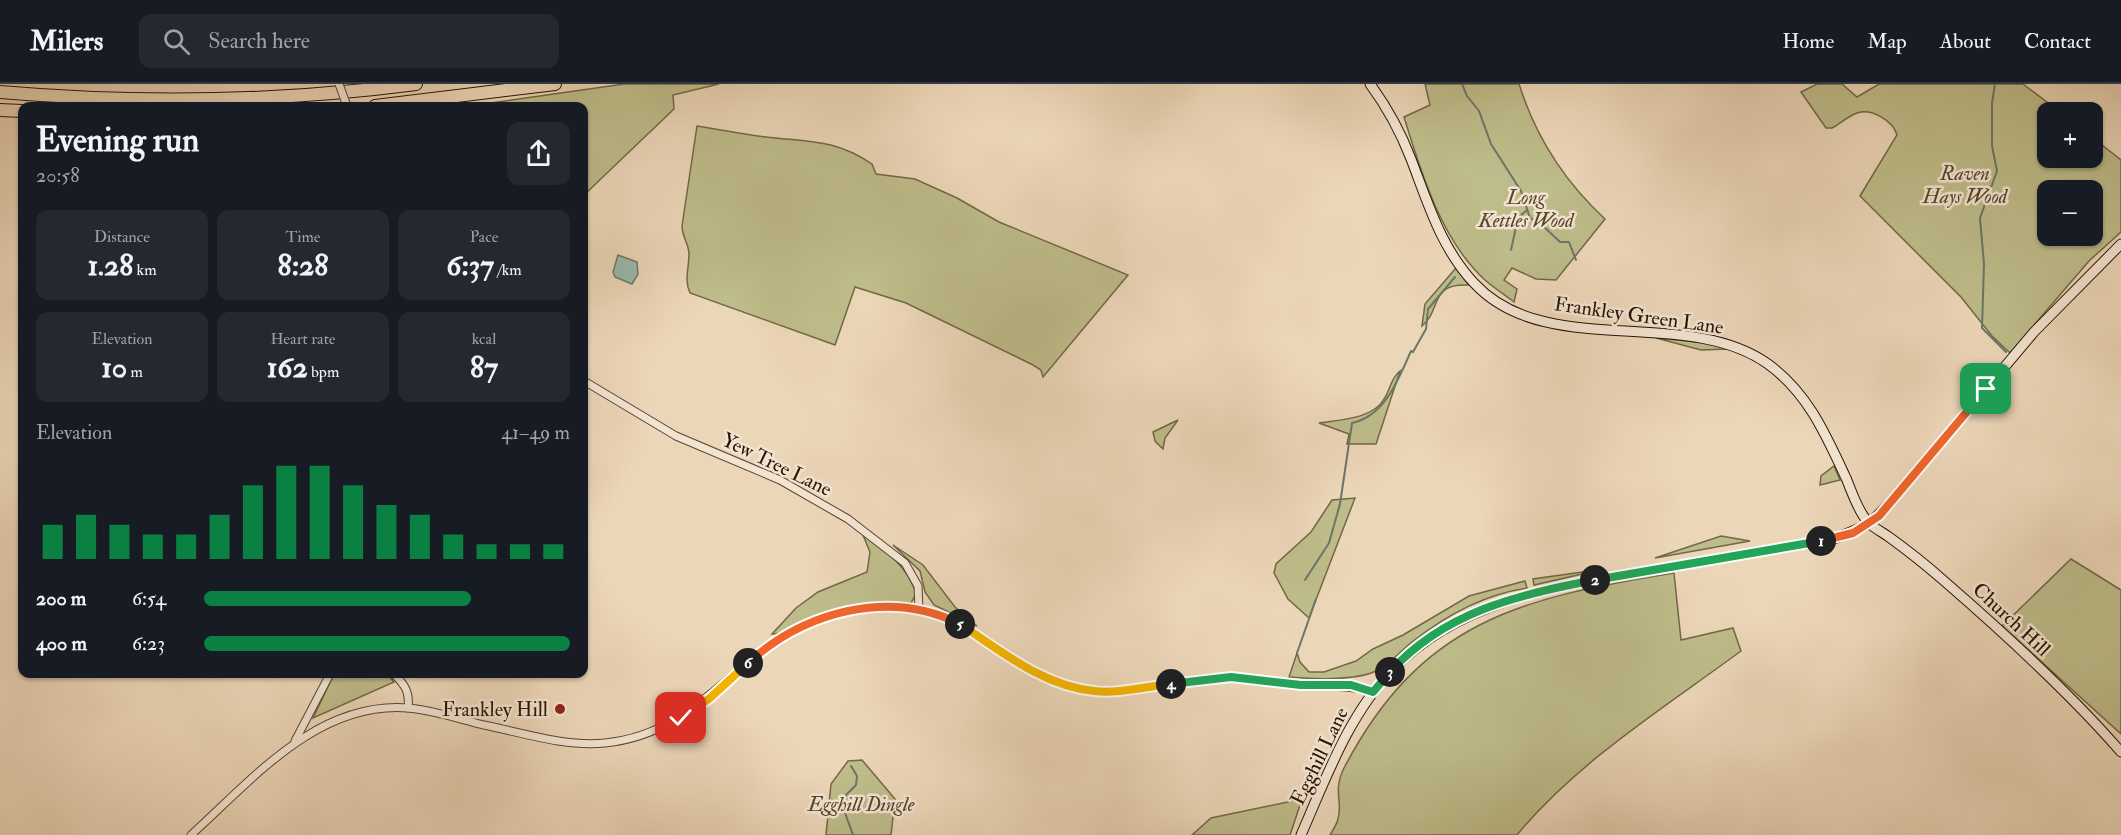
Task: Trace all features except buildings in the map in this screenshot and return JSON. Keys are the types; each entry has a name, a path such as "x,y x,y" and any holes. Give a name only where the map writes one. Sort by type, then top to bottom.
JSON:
{"highway":[{"path":"0,92 113,99 215,100 324,95 416,84"},
{"path":"408,102 555,84"},
{"path":"0,110 18,111"}],"street":[{"path":"339,84 346,102"},
{"name":"Frankley Green Lane","path":"1370,84 1395,123 1432,215 1450,251 1485,294 1515,312 1550,322 1590,329 1709,340 1730,345 1761,360 1791,385 1810,406 1869,524"},
{"path":"1869,524 1889,504 2034,332 2121,244"},
{"name":"Yew Tree Lane","path":"588,383 676,436 780,480 848,519 905,563 918,586 919,610"},
{"name":"Egghill Lane","path":"1301,835 1331,766 1373,692 1392,669 1426,639 1468,614 1497,603 1575,584 1834,539 1869,524"},
{"name":"Church Hill","path":"1869,524 1916,558 1976,609 2121,752"},
{"path":"191,835 295,742 328,724 375,710 408,708 566,742 605,743 646,735 681,718 710,698 768,644 810,621 832,614 873,607 919,610 940,615 959,623 1040,675 1065,685 1095,691 1231,677 1301,685 1351,685 1373,692"},
{"path":"295,742 328,678"},
{"path":"398,678 405,684 410,697 408,708"}],"green space":[{"path":"624,84 719,84 673,95 674,109 588,191 588,102 498,102"},
{"name":"Long Kettles Wood","path":"1425,84 1519,84 1534,121 1553,157 1590,205 1605,219 1556,280 1536,279 1512,268 1504,280 1517,289 1514,302 1485,280 1456,245 1425,182 1404,117 1430,105"},
{"name":"Raven Hays Wood","path":"1817,84 1842,84 1857,97 1879,84 2023,84 2047,102 2037,102 2037,168 2103,168 2103,146 2121,160 2121,232 2089,261 2010,353 1992,336 1961,297 1860,196 1897,135 1891,125 1875,114 1863,112 1854,114 1832,128 1826,128 1801,92"},
{"path":"697,126 821,143 846,150 872,164 876,174 915,179 957,198 999,222 1128,275 1043,377 1041,370 1033,365 906,303 855,287 835,345 690,293 687,279 689,250 682,226"},
{"path":"1456,268 1469,285 1447,288 1441,293 1428,320 1422,326 1425,304"},
{"path":"1656,338 1708,343 1728,349 1701,350"},
{"path":"1400,371 1376,444 1347,444 1349,434 1319,423 1364,415 1372,411 1384,399 1394,377"},
{"path":"1178,420 1165,438 1163,449 1155,441 1153,432"},
{"path":"1834,466 1840,480 1820,485 1821,476"},
{"path":"1355,498 1309,618 1288,599 1274,573 1276,564 1311,532 1332,500"},
{"path":"863,535 888,554 908,575 916,594 911,603 869,604 837,608 786,631 772,634 796,608 818,592 867,572 870,552"},
{"path":"1721,536 1750,541 1655,558"},
{"path":"893,545 923,565 955,607 977,626 934,605 925,592 920,571"},
{"path":"2071,559 2121,590 2121,734 2002,626"},
{"path":"1604,569 1534,585 1533,579"},
{"path":"1674,573 1681,640 1733,628 1741,651 1594,759 1541,808 1517,835 1330,835 1337,823 1339,813 1338,790 1343,770 1373,720 1406,680 1441,649 1480,625 1522,607 1568,593"},
{"path":"1525,581 1527,588 1496,595 1452,615 1425,632 1376,671 1345,678 1289,677 1297,653 1300,662 1309,672 1324,672 1356,661 1373,649 1403,635 1469,596"},
{"path":"332,678 390,678 394,682 313,718"},
{"name":"Egghill Dingle","path":"862,760 895,799 891,835 826,835 831,784 848,761"},
{"path":"1302,799 1290,835 1192,835 1211,818"}],"shaded area":[{"path":"618,255 637,262 638,274 632,284 615,277 613,272"}],"waterway":[{"path":"1462,84 1467,96 1479,111 1491,144 1521,191 1530,218 1540,223 1560,242 1569,242 1576,260"},
{"path":"1995,84 1992,103 1992,146 1997,171 1980,218 1984,264 1982,328 2006,352"},
{"path":"1511,250 1518,218 1527,210"},
{"path":"1305,580 1329,543 1340,504 1352,423 1363,419 1382,405 1401,374 1411,351 1413,352 1426,329 1428,309 1455,277"},
{"path":"1297,653 1316,599"},
{"path":"851,766 857,776 856,785 844,797 844,802 853,835"}],"place":[{"name":"Frankley Hill","path":"560,709"}],"route":[{"path":"681,718 710,698 768,644 810,621 832,614 873,607 896,607 940,615 959,623 1040,675 1065,685 1095,691 1231,677 1301,685 1351,685 1373,692 1392,669 1426,639 1468,614 1497,603 1575,584 1834,539 1853,533 1879,516 1986,389"}]}
